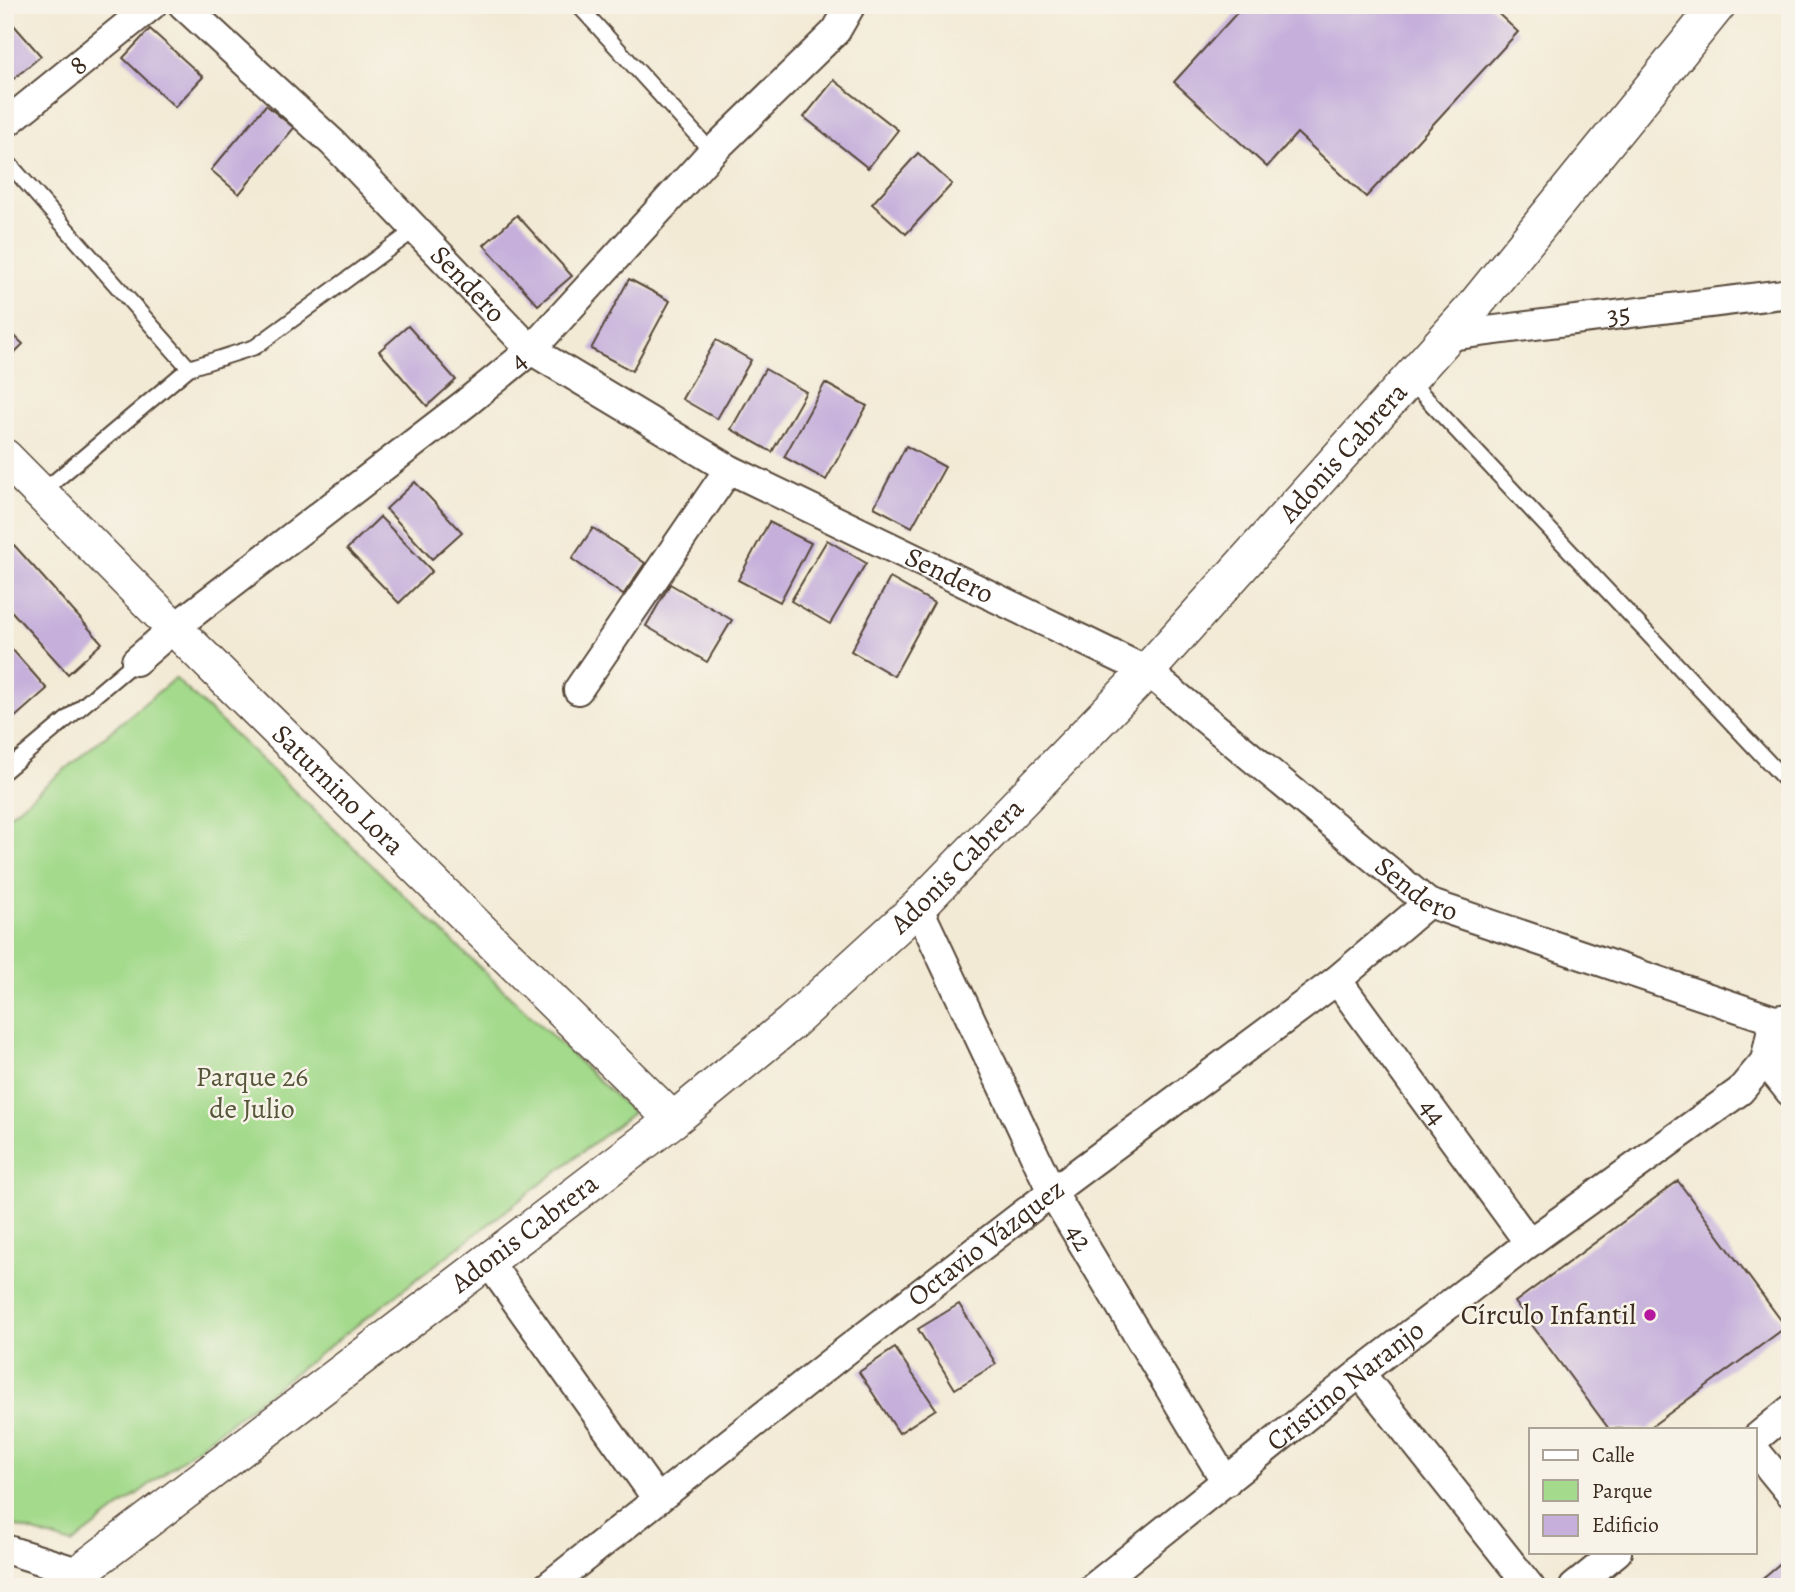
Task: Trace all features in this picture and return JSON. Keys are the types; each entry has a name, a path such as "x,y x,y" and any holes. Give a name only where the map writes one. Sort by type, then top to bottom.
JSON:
{"street":[{"name":"8","path":"5,124 152,5"},
{"name":"Sendero","path":"183,5 333,143 531,350 729,469 1147,671 1428,903 1782,1019"},
{"name":"4","path":"136,661 174,628 531,350 712,152 836,31 851,5"},
{"name":"Adonis Cabrera","path":"76,1582 487,1260 673,1120 791,1023 918,907 1147,671 1471,310 1718,5"},
{"name":"35","path":"1448,335 1790,293"},
{"path":"578,690 729,469"},
{"name":"Saturnino Lora","path":"21,476 673,1120"},
{"name":"Octavio Vázquez","path":"547,1587 1052,1192 1337,980 1428,903"},
{"name":"42","path":"918,907 1052,1192 1226,1482"},
{"name":"44","path":"1337,980 1529,1243"},
{"name":"Cristino Naranjo","path":"1094,1587 1360,1373 1529,1243 1741,1091 1765,1061 1782,1019"},
{"path":"1765,1061 1790,1092"},
{"path":"487,1260 657,1499"},
{"path":"1360,1373 1530,1587"},
{"path":"1756,1438 1790,1410"},
{"path":"1756,1451 1790,1493"},
{"path":"5,1549 76,1582"},
{"path":"1574,1587 1615,1554"}],"lane":[{"path":"578,5 712,152"},
{"path":"5,159 189,368"},
{"path":"21,476 189,368 255,347 415,229"},
{"path":"1409,379 1790,785"},
{"path":"5,771 136,661"}],"green space":[{"name":"Parque 26 de Julio","path":"175,678 633,1113 72,1544 5,1523 5,819"}],"building":[{"path":"1244,5 1489,5 1518,32 1366,197 1297,133 1267,167 1174,82"},
{"path":"5,15 41,56 5,86"},
{"path":"150,29 203,77 175,107 123,58"},
{"path":"834,80 898,130 868,168 804,117"},
{"path":"266,105 294,128 239,194 211,170"},
{"path":"918,153 952,184 906,234 872,204"},
{"path":"517,215 572,276 538,305 484,245"},
{"path":"629,279 670,301 632,371 591,349"},
{"path":"408,326 456,380 427,406 379,351"},
{"path":"5,327 23,344 5,362"},
{"path":"716,340 751,360 717,419 682,399"},
{"path":"765,369 806,392 772,452 731,429"},
{"path":"825,383 867,406 826,480 784,457"},
{"path":"906,446 945,467 912,527 874,507"},
{"path":"415,482 462,532 432,559 386,509"},
{"path":"380,517 432,571 399,603 347,549"},
{"path":"769,522 811,543 780,602 738,580"},
{"path":"593,528 645,563 623,595 572,559"},
{"path":"827,540 866,563 830,624 791,601"},
{"path":"14,545 102,643 68,674 5,604 5,553"},
{"path":"890,578 934,603 894,676 851,651"},
{"path":"670,584 732,620 707,662 646,626"},
{"path":"5,641 47,689 5,726"},
{"name":"Círculo Infantil","path":"1678,1181 1786,1327 1649,1428 1608,1428 1515,1302"},
{"path":"959,1304 996,1364 955,1389 918,1329"},
{"path":"895,1348 936,1409 899,1433 859,1372"},
{"path":"1790,1555 1790,1587 1752,1587"}],"place":[{"name":"Círculo Infantil","path":"1650,1315"}]}
